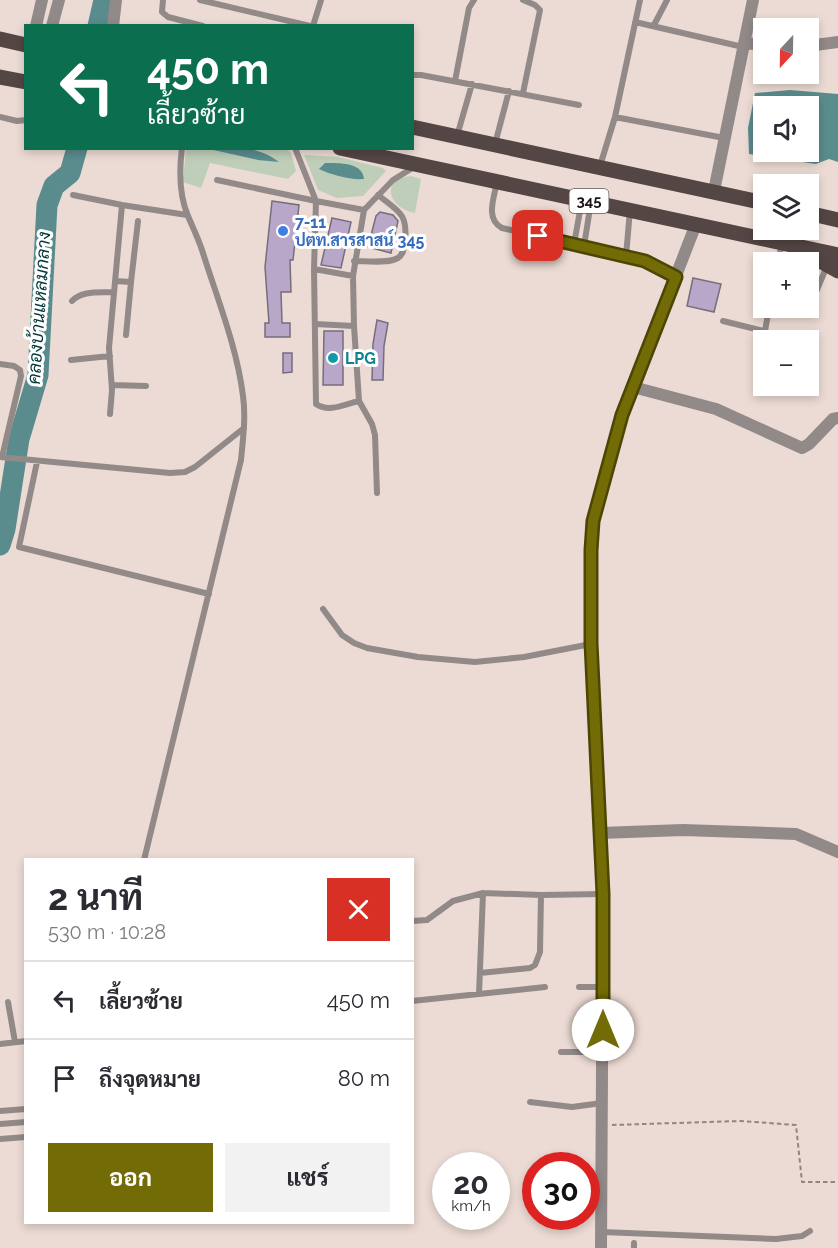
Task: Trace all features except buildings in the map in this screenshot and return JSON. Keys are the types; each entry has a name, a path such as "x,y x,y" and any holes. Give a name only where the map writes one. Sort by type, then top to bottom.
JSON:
{"main road":[{"path":"0,39 24,45"},
{"path":"0,77 24,82"},
{"name":"345","path":"414,127 753,200"},
{"name":"345","path":"349,150 787,244 834,264"},
{"path":"819,216 838,220"}],"street":[{"path":"36,24 42,0"},
{"path":"53,24 59,0"},
{"path":"113,24 116,0"},
{"path":"714,191 753,0"},
{"path":"819,45 838,42"},
{"path":"743,45 753,45"},
{"path":"602,1248 603,894 591,643 593,521 622,415 696,224"},
{"path":"633,387 716,409 802,448 809,444 833,419 838,418"},
{"path":"600,833 683,830 796,834 838,852"}],"lane":[{"path":"163,0 162,12 179,23"},
{"path":"200,0 303,24"},
{"path":"313,24 321,0"},
{"path":"455,81 469,8 474,0"},
{"path":"523,93 540,18 540,10 535,4 524,0"},
{"path":"600,166 615,117 640,0"},
{"path":"654,25 667,0"},
{"path":"635,22 743,45"},
{"path":"414,75 523,93 579,105"},
{"path":"457,136 472,84"},
{"path":"495,145 509,91"},
{"path":"0,117 24,120"},
{"path":"615,117 724,138"},
{"path":"144,858 241,460 244,428 244,398 238,365 182,195 180,169 182,150"},
{"path":"296,150 316,201 314,269 316,404 329,409 359,401"},
{"path":"377,493 375,435 372,424 359,401 354,326 354,261 364,210 393,180 417,165"},
{"path":"217,180 364,210"},
{"path":"497,181 491,214 496,225 645,261 676,277"},
{"path":"73,195 187,215"},
{"path":"354,261 390,260 398,258 403,250 406,222 403,216 378,195"},
{"path":"573,244 587,200"},
{"path":"584,246 587,200"},
{"path":"110,414 112,385 110,356 122,205"},
{"path":"626,256 630,210"},
{"path":"126,335 138,221"},
{"path":"783,252 787,244"},
{"path":"819,290 834,264"},
{"path":"314,269 353,276"},
{"path":"115,281 131,282"},
{"path":"72,301 78,295 114,292"},
{"path":"723,321 761,330"},
{"path":"315,324 354,326"},
{"path":"71,360 110,356"},
{"path":"0,363 14,366 20,370 21,376 3,457 170,473 185,472 195,467 244,428"},
{"path":"112,385 146,386"},
{"path":"35,461 19,547 209,594"},
{"path":"323,609 342,635 354,643 366,648 429,658 475,662 524,657 591,643"},
{"path":"414,921 427,920 453,901 483,893 603,894"},
{"path":"480,994 483,893"},
{"path":"480,973 530,968 535,965 540,952 541,895"},
{"path":"414,1001 545,987"},
{"path":"579,987 603,987"},
{"path":"8,1002 15,1042"},
{"path":"0,1044 24,1041"},
{"path":"561,1052 603,1052"},
{"path":"530,1102 572,1107 602,1103"},
{"path":"0,1111 24,1109"},
{"path":"0,1124 24,1122"},
{"path":"0,1139 24,1137"},
{"path":"602,1232 792,1239 810,1231"}],"path":[{"path":"603,1125 741,1121 796,1125 802,1182 838,1182"}],"green space":[{"path":"186,150 288,150 296,171 288,179 210,163 201,188 183,182"},
{"path":"304,155 338,157 383,168 386,171 363,196 337,198 318,190"},
{"path":"411,176 421,179 415,213 399,206 391,194 394,183"}],"water":[{"path":"790,90 838,94 838,162 829,159 816,164 803,162 819,162 819,96 754,96 755,93"},
{"path":"753,103 753,155 749,154 748,128"},
{"path":"213,150 254,150 279,162 258,160"},
{"path":"325,163 355,166 363,173 364,179 341,177 319,169"}],"waterway":[{"name":"คลองบ้านแหลมกลาง","path":"98,24 104,0"},
{"name":"คลองบ้านแหลมกลาง","path":"0,545 5,529 19,439 38,375 47,205 54,186 70,173 76,150"}],"place":[{"name":"7-11 ปตท.สารสาสน์ 345","path":"283,231"},
{"name":"LPG","path":"333,358"}],"route":[{"path":"538,236 645,261 676,277 622,415 593,521 590,573 591,643 603,894 603,1030"}]}
